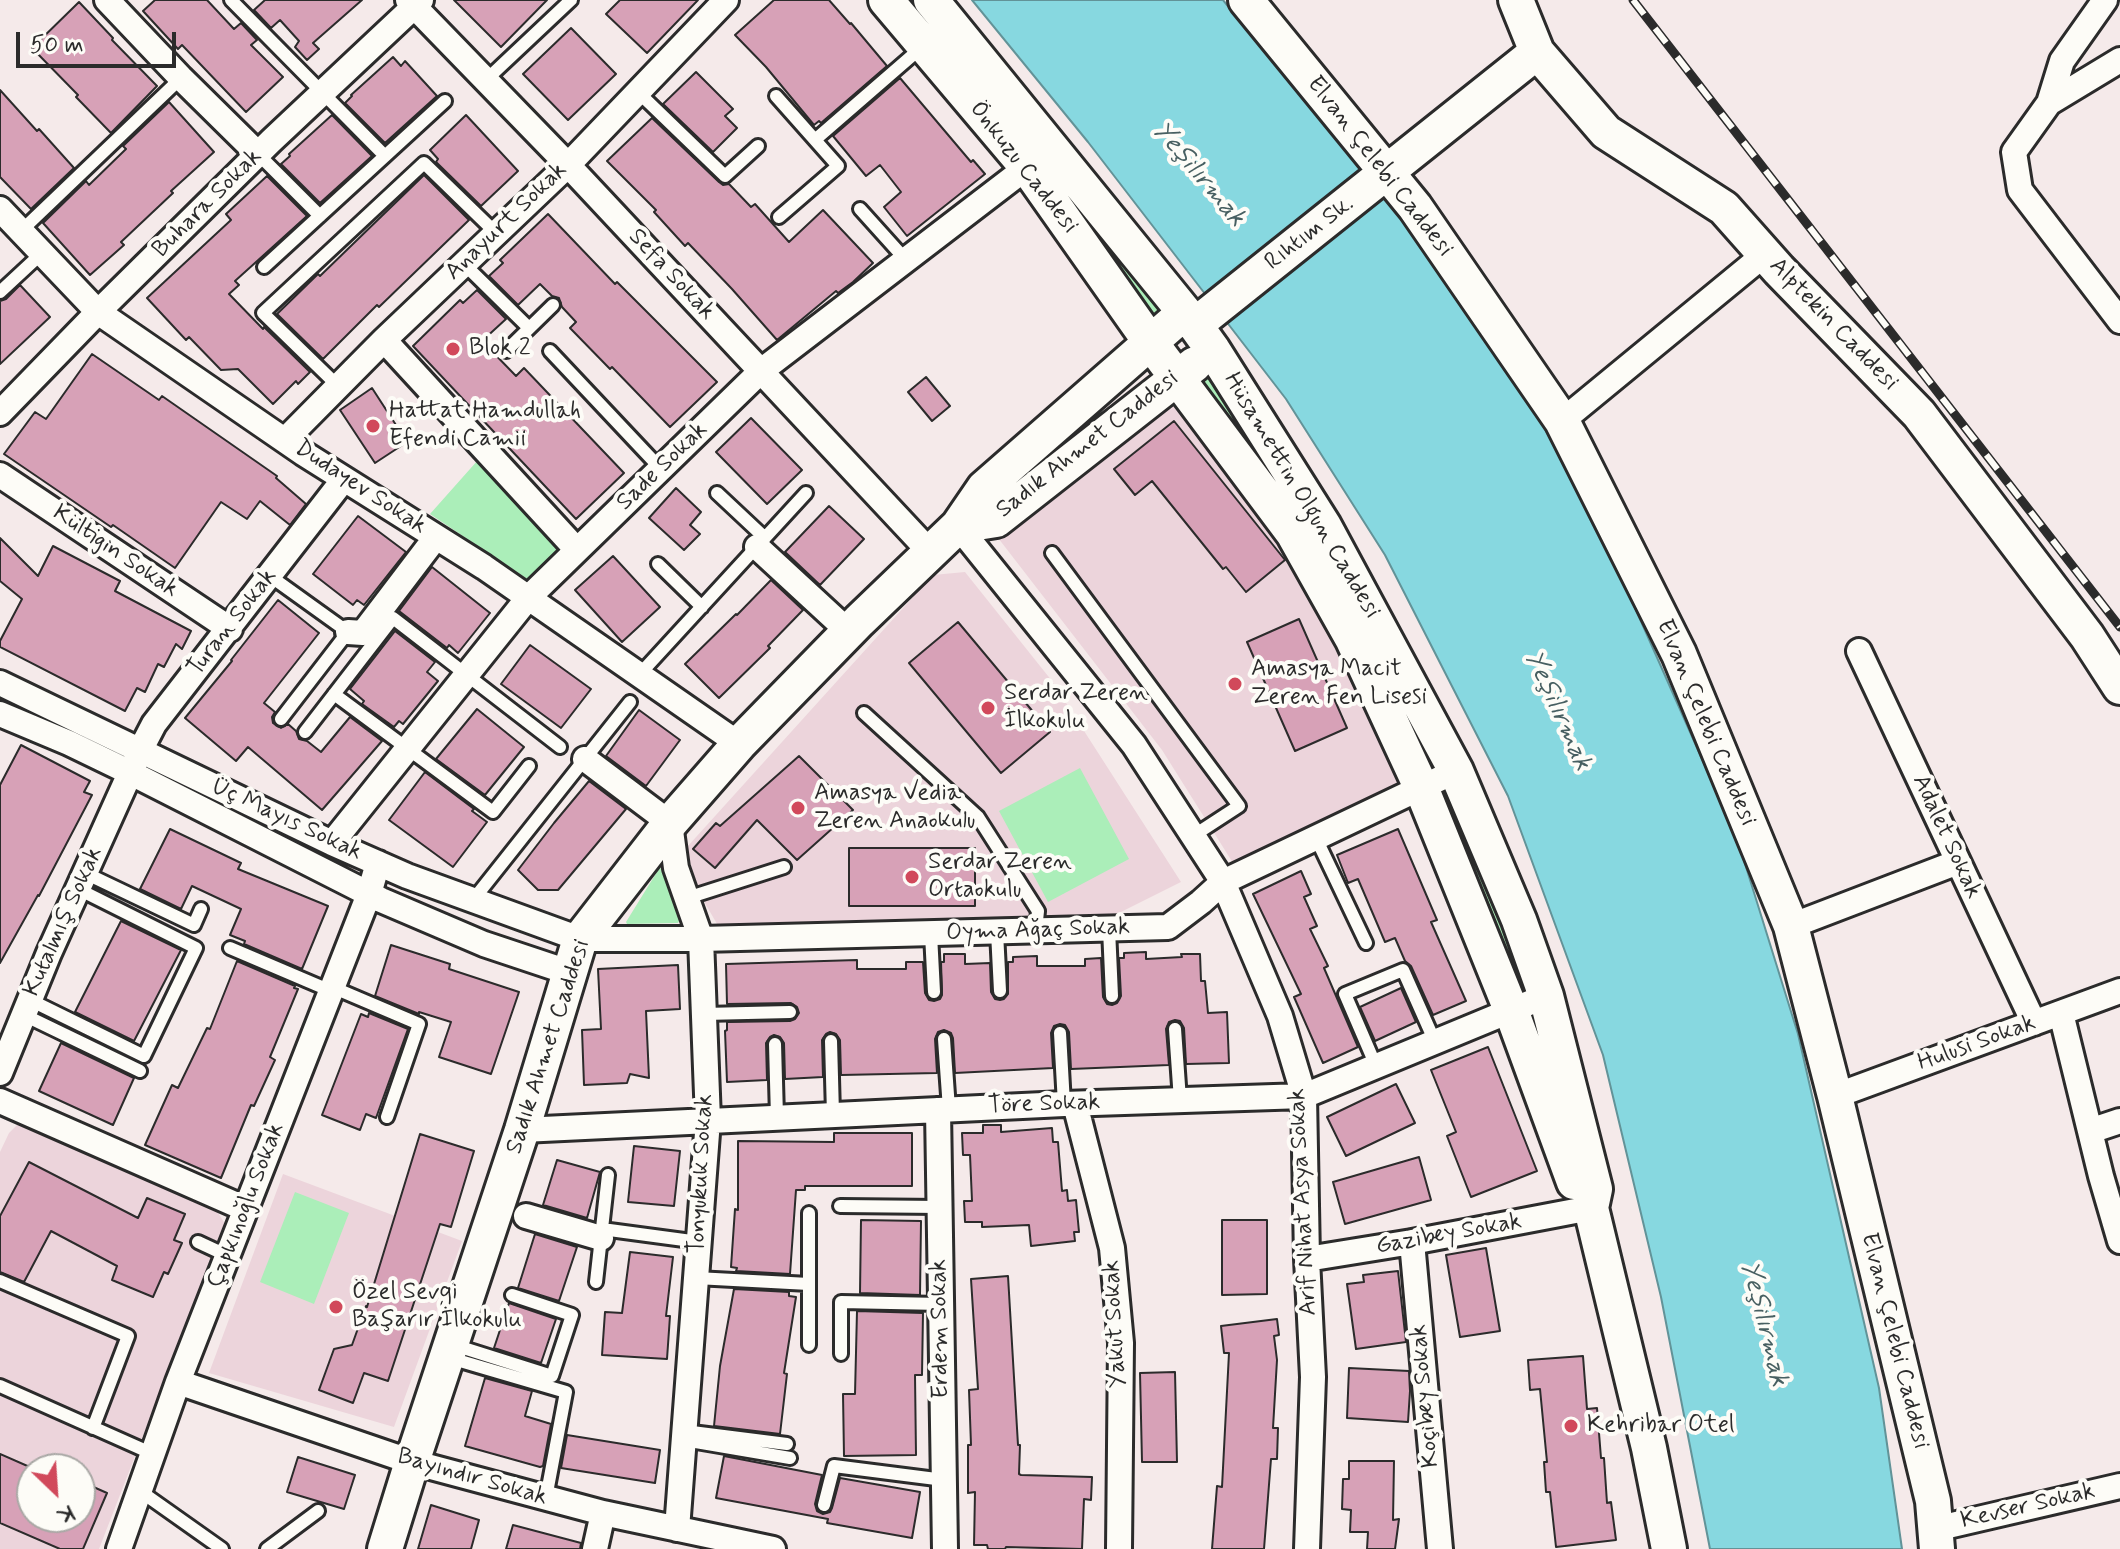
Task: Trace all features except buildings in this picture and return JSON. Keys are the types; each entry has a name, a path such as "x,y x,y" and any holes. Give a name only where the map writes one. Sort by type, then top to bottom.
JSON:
{"street":[{"path":"107,0 258,154"},
{"name":"Anayurt Sokak","path":"285,440 384,340 568,165 726,0"},
{"name":"Önkuzu Caddesi","path":"886,0 924,45 1039,158 1197,329"},
{"name":"Önkuzu Caddesi","path":"931,0 1039,158 1151,343"},
{"name":"Elvan Çelebi Caddesi","path":"1246,0 1415,207 1562,421 1679,654 1791,926 1933,1501 1936,1539"},
{"name":"Alptekin Caddesi","path":"1516,0 1537,52 1606,132 1724,208 1919,414 2087,636 2120,687"},
{"path":"2105,0 2062,61 2049,103 2014,152 2020,190 2120,321"},
{"name":"Buhara Sokak","path":"0,413 98,312 414,2"},
{"name":"Sefa Sokak","path":"414,2 931,553"},
{"name":"Rıhtım Sk.","path":"1197,329 1537,52"},
{"path":"2049,103 2120,60"},
{"name":"Sade Sokak","path":"332,843 528,598 761,371 1039,158"},
{"name":"Dudayev Sokak","path":"0,209 98,312 285,440 528,598 739,744"},
{"path":"1562,421 1765,254"},
{"name":"Sadık Ahmet Caddesi","path":"385,1549 449,1350 514,1213 522,1130 580,939 670,823 739,744 958,526 984,488 1151,343 1197,329"},
{"name":"Sadık Ahmet Caddesi","path":"958,526 996,520 1176,377 1197,329"},
{"name":"Hüsamettin Olgun Caddesi","path":"1197,329 1324,526 1456,771 1519,920 1546,996 1595,1189 1591,1208 1649,1448 1669,1549"},
{"path":"384,340 577,550"},
{"name":"Hüsamettin Olgun Caddesi","path":"1151,343 1293,533 1353,640 1421,787 1511,1010 1578,1193 1591,1208"},
{"name":"Kültigin Sokak","path":"0,475 230,629"},
{"name":"Turan Sokak","path":"136,762 154,724 344,479"},
{"name":"Arif Nihat Asya Sokak","path":"958,526 1134,745 1223,882 1280,1016 1304,1096 1313,1377 1307,1549"},
{"path":"348,632 363,633 436,537"},
{"path":"761,542 849,632"},
{"name":"Adalet Sokak","path":"1859,651 2034,1023"},
{"name":"Üç Mayıs Sokak","path":"0,683 369,894 484,944 568,972"},
{"name":"Üç Mayıs Sokak","path":"0,714 136,762 378,863 580,939"},
{"path":"585,759 670,823"},
{"name":"Kutalmış Sokak","path":"0,1073 136,762"},
{"name":"Oyma Ağaç Sokak","path":"580,939 701,939 1168,927 1223,882 1456,771"},
{"name":"Tonyukuk Sokak","path":"670,823 676,868 701,939 708,1120 677,1529"},
{"path":"1791,926 1958,862"},
{"name":"Çapkınoğlu Sokak","path":"119,1549 178,1382 369,894 378,863"},
{"name":"Hulusi Sokak","path":"1835,1096 2120,991"},
{"name":"Töre Sokak","path":"522,1130 833,1114 1304,1096 1546,996"},
{"path":"2061,1013 2120,1241"},
{"path":"0,1101 246,1209"},
{"name":"Yakut Sokak","path":"1070,1104 1112,1248 1121,1343 1119,1549"},
{"name":"Erdem Sokak","path":"944,1110 940,1207 945,1549"},
{"path":"2090,1131 2120,1121"},
{"name":"Gazibey Sokak","path":"1307,1259 1591,1208"},
{"path":"514,1213 602,1234"},
{"name":"Koçibey Sokak","path":"1412,1242 1440,1549"},
{"name":"Bayındır Sokak","path":"178,1382 412,1462 603,1513 773,1549"},
{"name":"Hüsamettin Olgun Caddesi","path":"1649,1448 1657,1549"},
{"name":"Kevser Sokak","path":"1936,1539 2120,1486"},
{"path":"595,1549 603,1513"}],"lane":[{"path":"231,0 385,156"},
{"path":"486,80 571,0"},
{"path":"816,139 924,45"},
{"path":"21,231 181,78"},
{"path":"638,92 725,176 758,146"},
{"path":"776,96 838,166 779,217"},
{"path":"264,267 445,101"},
{"path":"258,154 320,216"},
{"path":"338,386 263,313 424,163 496,233"},
{"path":"860,209 905,259"},
{"path":"0,292 42,253"},
{"path":"464,264 529,328"},
{"path":"506,351 553,305"},
{"path":"550,351 661,469"},
{"path":"717,493 761,542"},
{"path":"639,675 806,493"},
{"path":"1052,553 1239,806 1193,836"},
{"path":"658,564 702,607"},
{"path":"270,576 348,632 281,719"},
{"path":"305,732 393,618 560,747"},
{"path":"334,694 493,812 529,766"},
{"path":"473,900 630,702"},
{"path":"864,713 978,817 1038,911 1036,930"},
{"path":"1316,838 1366,943"},
{"path":"687,898 784,867"},
{"path":"82,881 194,925 201,909"},
{"path":"27,1008 144,1056 196,948 82,881"},
{"path":"1109,929 1112,996"},
{"path":"997,932 1000,991"},
{"path":"931,934 934,992"},
{"path":"230,948 419,1024 387,1117"},
{"path":"1376,1066 1345,994 1403,970 1435,1042"},
{"path":"27,1008 140,1071"},
{"path":"704,1014 790,1012"},
{"path":"1175,1029 1180,1100"},
{"path":"1060,1033 1070,1104"},
{"path":"944,1039 944,1110"},
{"path":"831,1041 833,1114"},
{"path":"775,1044 777,1117"},
{"path":"596,1282 608,1175"},
{"path":"840,1206 940,1207"},
{"path":"809,1213 809,1345"},
{"path":"602,1234 699,1242"},
{"path":"198,1242 228,1256"},
{"path":"696,1278 809,1284"},
{"path":"0,1281 128,1336 93,1428"},
{"path":"449,1350 552,1376 572,1315 512,1295"},
{"path":"841,1354 841,1302 941,1304"},
{"path":"449,1350 566,1392 546,1498"},
{"path":"0,1386 153,1454"},
{"path":"684,1436 787,1444"},
{"path":"684,1436 790,1458"},
{"path":"824,1505 834,1466 944,1480"},
{"path":"140,1491 222,1549"},
{"path":"267,1549 318,1511"}],"shaded area":[{"name":"Amasya Macit Zeren Fen Lisesi","path":"1168,392 1331,618 1400,783 1233,863 1162,750 995,534"},
{"path":"965,572 1052,681 1181,882 1097,924 720,929 678,857 933,575"},
{"path":"19,1123 217,1211 225,1224 99,1549 0,1549 0,1152 9,1133"},
{"name":"Özel Sevgi Başarır İlkokulu","path":"283,1174 462,1241 394,1427 209,1373"}],"green space":[{"path":"1056,173 1162,309 1153,317 1049,179"},
{"path":"1209,370 1292,492 1438,761 1433,768 1426,767 1196,380"},
{"path":"478,460 567,548 539,574 527,579 430,514"},
{"path":"1080,768 1129,859 1048,902 999,811"},
{"path":"1451,801 1532,983 1520,988 1443,809"},
{"path":"660,867 680,919 678,923 627,924 626,922"},
{"path":"295,1192 349,1213 314,1304 260,1282"}],"water":[{"name":"Yeşilırmak","path":"972,0 1223,0 1401,215 1503,362 1561,455 1593,513 1737,838 1798,1034 1879,1388 1902,1549 1710,1549 1661,1297 1603,1055 1508,796 1385,555 1286,399 1088,142"}],"railway":[{"path":"1633,0 2120,627"}],"place":[{"name":"Blok 2","path":"453,349"},
{"name":"Hattat Hamdullah Efendi Camii","path":"373,426"},
{"name":"Amasya Macit Zeren Fen Lisesi","path":"1235,684"},
{"name":"Serdar Zeren İlkokulu","path":"988,708"},
{"name":"Amasya Vedia Zeren Anaokulu","path":"798,808"},
{"name":"Serdar Zeren Ortaokulu","path":"912,877"},
{"name":"Özel Sevgi Başarır İlkokulu","path":"336,1307"},
{"name":"Kehribar Otel","path":"1571,1426"}]}
